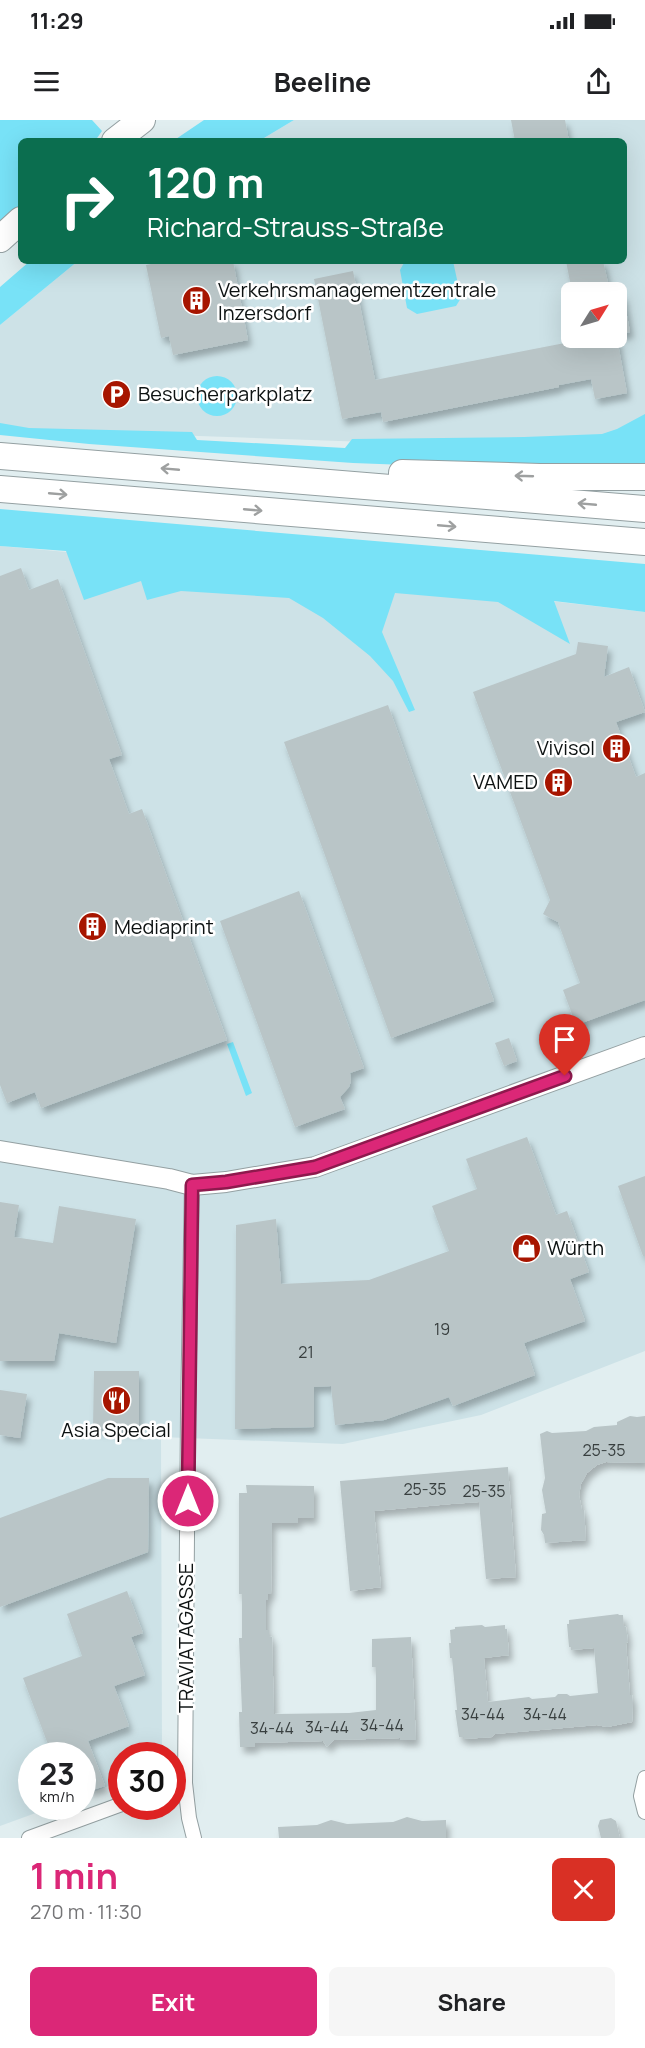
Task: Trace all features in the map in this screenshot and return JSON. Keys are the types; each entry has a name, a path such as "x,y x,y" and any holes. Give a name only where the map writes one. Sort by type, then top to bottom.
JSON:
{"highway":[{"path":"119,138 142,120"},
{"path":"0,239 18,223"},
{"path":"0,456 645,509"},
{"path":"228,474 279,470 540,477 645,477"},
{"path":"0,489 645,542"}],"main road":[{"path":"0,1151 169,1179 192,1185 226,1182 315,1167 645,1047"}],"street":[{"name":"TRAVIATAGASSE","path":"180,1742 192,1185"},
{"path":"644,1779 641,1796 645,1812"},
{"name":"TRAVIATAGASSE","path":"186,1808 194,1838"},
{"path":"29,1838 108,1809"}],"shaded area":[{"path":"0,120 92,120 102,131 97,138 18,138 18,208 0,224"},
{"path":"204,120 294,120 264,138 177,138"},
{"path":"294,120 645,120 645,446 425,444 0,429 0,325 74,264 627,264 627,138 264,138"},
{"path":"27,264 74,264 0,325 0,287"},
{"path":"403,264 454,264 461,298 456,306 417,314 407,308 400,270"},
{"path":"217,376 231,382 237,396 231,410 217,416 203,410 197,396 203,382"},
{"path":"645,414 645,467 485,468 353,463 89,444 0,435 0,423 29,428 192,432 197,440 345,448 352,439 602,434"},
{"path":"0,509 645,564 645,612 554,601 570,644 498,602 395,593 382,632 415,710 409,712 393,681 370,656 323,618 289,598 181,591 147,600 141,581 84,600 66,551 0,546"},
{"path":"0,546 355,578 645,612 645,1351 481,1415 343,1444 161,1437 162,1742 108,1742 108,1786 96,1791 96,1742 18,1742 18,1819 0,1826"},
{"path":"233,1042 252,1093 246,1096 227,1044"}],"building":[{"path":"511,120 565,120 568,138 514,138"},
{"name":"Verkehrsmanagementzentrale Inzersdorf","path":"234,264 248,340 173,355 169,336 161,338 146,265"},
{"path":"567,264 604,264 608,282 570,282"},
{"path":"353,271 375,380 561,344 561,348 619,348 627,393 595,399 591,379 383,422 381,412 342,419 314,279"},
{"path":"627,316 630,332 627,333"},
{"name":"Mediaprint","path":"21,568 29,590 58,579 122,755 109,759 129,814 142,809 227,1040 41,1108 35,1092 7,1103 0,1085 0,576"},
{"name":"VAMED","path":"578,642 608,646 604,677 629,667 645,712 616,722 636,777 645,773 645,1000 576,1025 563,990 580,983 558,922 543,914 550,900 473,692 576,654"},
{"path":"388,705 494,1001 391,1038 284,742"},
{"path":"299,891 364,1068 350,1073 349,1087 340,1097 345,1109 295,1127 220,921"},
{"path":"509,1038 517,1061 504,1066 495,1043"},
{"path":"527,1137 556,1215 567,1211 589,1272 570,1279 585,1321 524,1343 535,1375 453,1406 449,1397 384,1420 335,1425 331,1386 314,1387 314,1427 235,1429 236,1225 276,1219 281,1284 369,1280 449,1251 432,1206 477,1189 466,1159"},
{"path":"645,1176 645,1256 643,1256 618,1186"},
{"path":"0,1202 19,1205 14,1237 53,1243 59,1206 136,1219 116,1343 59,1333 54,1361 0,1361"},
{"name":"Asia Special","path":"94,1371 139,1371 139,1429 93,1428"},
{"path":"0,1390 27,1394 20,1438 0,1435"},
{"path":"630,1416 645,1416 645,1463 606,1462 597,1465 587,1473 581,1484 579,1495 582,1510 584,1510 586,1540 545,1543 541,1530 542,1514 546,1513 542,1490 545,1478 540,1434 547,1431 552,1433 586,1431 594,1427 617,1425 617,1422"},
{"path":"508,1467 516,1577 486,1579 479,1502 451,1504 374,1511 381,1587 350,1591 340,1481"},
{"path":"108,1478 149,1478 148,1552 0,1607 0,1518"},
{"path":"246,1485 314,1486 314,1518 298,1518 298,1523 272,1523 271,1594 268,1594 268,1600 266,1600 266,1630 269,1630 269,1636 272,1637 274,1714 349,1713 376,1710 376,1667 372,1667 372,1639 411,1637 416,1740 400,1740 400,1738 334,1740 327,1747 323,1741 255,1743 255,1747 240,1747 239,1712 242,1712 239,1638 242,1638 242,1594 239,1594 239,1493 247,1493"},
{"path":"127,1591 143,1633 131,1637 145,1675 114,1686 129,1726 88,1742 47,1742 23,1678 82,1656 67,1614"},
{"path":"623,1615 628,1642 626,1643 630,1695 632,1695 633,1703 632,1722 607,1727 597,1725 495,1734 492,1737 464,1739 464,1737 459,1737 452,1658 450,1658 450,1630 455,1627 505,1625 509,1655 484,1658 488,1702 529,1697 532,1699 555,1697 558,1694 570,1696 598,1693 594,1648 571,1650 567,1624 569,1620"},
{"path":"96,1762 105,1786 96,1789"},
{"path":"407,1817 422,1821 446,1820 446,1838 279,1838 278,1827 317,1825 331,1820 347,1824 393,1822"},
{"path":"611,1818 616,1821 620,1838 601,1838 598,1826 600,1820"}],"place":[{"name":"Verkehrsmanagementzentrale Inzersdorf","path":"197,301"},
{"name":"Besucherparkplatz","path":"117,394"},
{"name":"Vivisol","path":"616,748"},
{"name":"VAMED","path":"559,782"},
{"name":"Mediaprint","path":"93,927"},
{"name":"Würth","path":"526,1248"},
{"name":"Asia Special","path":"116,1400"}],"route":[{"path":"188,1501 192,1185 226,1182 315,1167 565,1076"}]}
